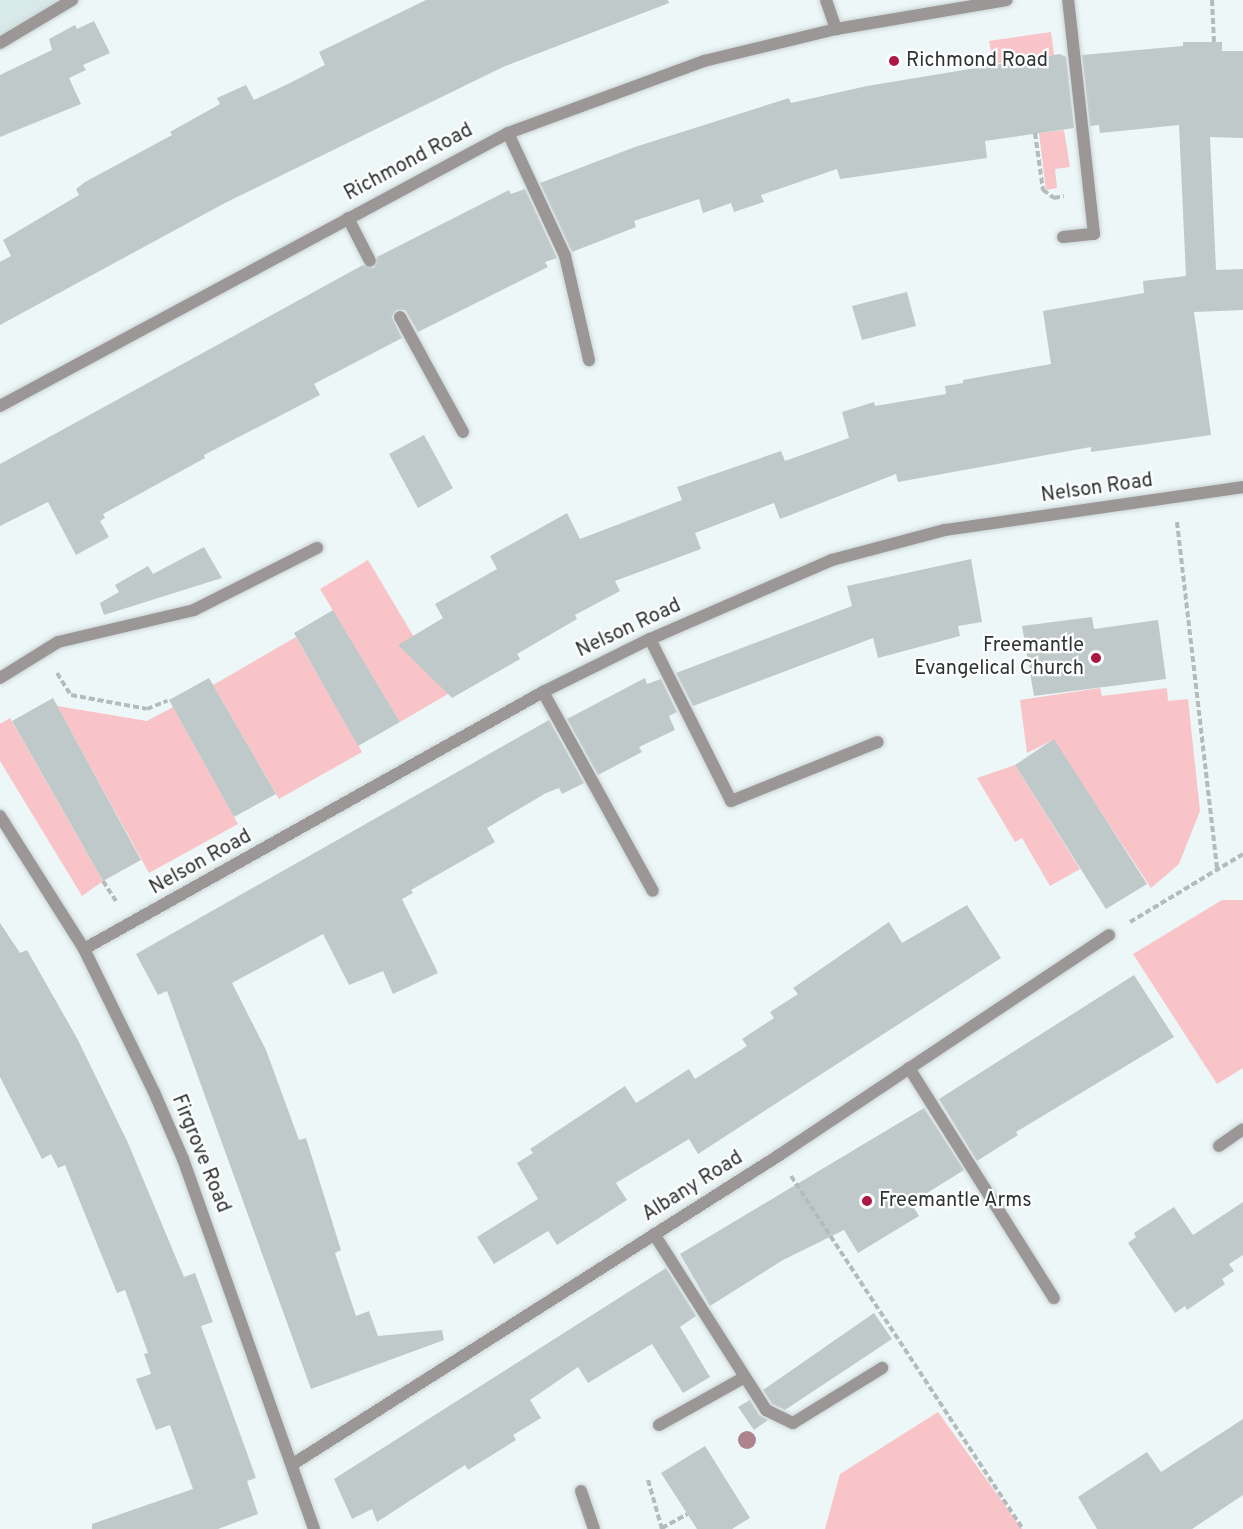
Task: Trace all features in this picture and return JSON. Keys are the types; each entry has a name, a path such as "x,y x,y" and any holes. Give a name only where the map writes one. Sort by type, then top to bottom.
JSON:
{"street":[{"path":"0,43 72,0"},
{"path":"826,0 836,29"},
{"name":"Richmond Road","path":"0,406 508,133 704,61 836,29 1007,0"},
{"path":"1063,237 1094,234 1068,0"},
{"path":"508,133 565,256 590,360"},
{"path":"348,218 370,261"},
{"path":"400,317 463,432"},
{"name":"Nelson Road","path":"84,949 543,692 650,639 832,560 945,530 1243,487"},
{"path":"0,678 58,642 194,610 317,548"},
{"path":"650,639 731,801 878,742"},
{"path":"543,692 653,891"},
{"name":"Firgrove Road","path":"0,816 84,949 183,1160 315,1529"},
{"name":"Albany Road","path":"293,1464 778,1156 1109,935"},
{"path":"909,1068 1054,1298"},
{"path":"1219,1146 1243,1130"},
{"path":"654,1234 766,1410 793,1423 882,1368"},
{"path":"659,1425 745,1377"},
{"path":"582,1491 594,1529"}],"path":[{"path":"1212,0 1214,42"},
{"path":"1035,133 1043,190 1054,198 1089,192"},
{"path":"1174,498 1217,870"},
{"path":"43,651 71,695 147,709 167,701"},
{"path":"1109,935 1243,854"},
{"path":"1232,860 1243,860"},
{"path":"778,1156 1023,1529"},
{"path":"648,1480 662,1528 687,1514"}],"shaded area":[{"path":"0,0 72,0 0,43"},
{"path":"1051,32 1054,55 993,64 989,41"},
{"path":"1064,130 1070,167 1055,169 1057,188 1046,190 1039,133"},
{"path":"368,560 448,694 400,722 320,589"},
{"path":"296,637 362,752 279,799 213,685"},
{"path":"1100,688 1102,696 1167,688 1168,701 1188,699 1200,811 1179,864 1151,888 1053,740 1027,753 1020,700"},
{"path":"57,706 147,721 173,707 238,824 149,873"},
{"path":"10,718 103,881 82,896 0,761 0,724"},
{"path":"1015,765 1080,869 1050,886 1022,838 1015,842 977,778"},
{"path":"1222,900 1243,900 1243,1068 1217,1084 1133,954"},
{"path":"938,1412 1022,1529 825,1529 840,1474"}],"building":[{"path":"426,0 668,0 669,3 503,67 225,203 0,325 0,262 11,256 3,240 79,195 76,189 85,182 172,135 170,132 220,104 217,98 246,85 254,100 325,65 319,52"},
{"path":"94,21 110,53 83,65 86,70 69,78 81,104 0,137 0,75 52,50 49,39 75,25 77,29"},
{"path":"1183,42 1222,42 1222,51 1243,51 1243,138 1210,137 1216,270 1243,269 1243,310 1194,312 1211,435 1091,452 1091,447 898,482 896,474 780,519 774,503 695,533 701,549 615,581 620,591 575,615 577,619 517,654 520,659 452,698 398,645 443,618 435,604 497,569 490,556 567,513 580,539 682,500 677,487 781,451 785,461 849,438 842,412 874,402 875,406 946,394 945,386 963,383 963,380 1051,364 1043,311 1144,293 1143,281 1186,276 1179,125 1100,133 1099,125 1090,126 1082,55 1183,46"},
{"path":"1060,54 1066,57 1074,128 985,141 987,158 840,179 837,169 761,195 764,202 734,212 731,203 703,213 699,199 634,221 636,227 572,252 540,183 635,147 789,98 791,103 867,86"},
{"path":"525,189 557,258 545,262 548,267 418,332 405,310 396,310 392,317 402,338 314,384 320,395 204,455 205,458 103,514 105,518 100,521 109,537 76,555 48,502 0,526 0,464 363,265 374,268 377,257 509,190 511,194"},
{"path":"907,292 916,326 862,340 852,306"},
{"path":"424,435 453,488 418,508 389,454"},
{"path":"204,547 222,578 104,615 100,603 119,592 115,585 148,566 153,574"},
{"path":"971,559 982,622 958,626 960,636 878,658 873,638 693,706 676,673 852,606 847,586"},
{"path":"333,610 400,722 358,746 294,633"},
{"name":"Freemantle Evangelical Church","path":"1092,617 1094,629 1158,620 1166,679 1034,696 1022,626"},
{"path":"209,678 276,794 234,817 169,700"},
{"path":"645,678 647,684 661,679 677,712 669,716 675,730 639,747 642,752 598,775 567,719"},
{"path":"53,698 141,860 103,881 12,721"},
{"path":"549,720 584,783 562,794 559,788 546,793 487,828 495,842 411,890 413,893 402,899 438,973 393,994 383,971 349,985 323,934 232,983 266,1050 299,1140 306,1138 341,1250 335,1253 356,1316 369,1311 378,1336 442,1330 444,1340 311,1389 167,991 158,995 136,954"},
{"path":"1054,739 1147,884 1106,909 1015,765"},
{"path":"967,905 1001,958 698,1154 689,1139 616,1183 627,1200 557,1245 548,1231 494,1264 477,1237 538,1199 517,1163 533,1153 530,1149 625,1086 636,1103 689,1069 695,1079 747,1046 742,1039 774,1018 770,1012 798,994 793,988 889,922 902,943"},
{"path":"0,923 20,953 27,950 78,1040 128,1143 184,1277 195,1273 213,1322 201,1326 256,1478 247,1481 258,1514 218,1529 92,1529 92,1524 193,1489 170,1425 156,1430 136,1379 151,1374 144,1354 148,1353 125,1290 117,1293 65,1165 58,1168 51,1154 42,1159 0,1077"},
{"path":"1134,975 1174,1037 1016,1132 1018,1135 977,1161 939,1099"},
{"path":"924,1108 964,1170 911,1203 919,1216 858,1253 844,1230 783,1260 710,1306 680,1254"},
{"path":"1243,1202 1243,1255 1229,1264 1234,1271 1222,1279 1225,1284 1187,1310 1185,1306 1175,1313 1128,1243 1136,1237 1134,1233 1174,1207 1193,1235"},
{"path":"666,1268 696,1316 680,1327 710,1377 683,1393 652,1344 588,1383 578,1367 530,1400 541,1418 513,1435 516,1440 468,1470 465,1465 377,1522 372,1509 352,1519 334,1479"},
{"path":"874,1313 892,1339 785,1410 772,1404 763,1390"},
{"path":"750,1400 759,1415 768,1420 754,1430 738,1407"},
{"path":"1243,1419 1243,1495 1192,1529 1097,1529 1078,1497 1147,1452 1161,1472"},
{"path":"705,1446 750,1518 732,1529 697,1529 661,1473"}],"place":[{"name":"Richmond Road","path":"894,61"},
{"name":"Freemantle Evangelical Church","path":"1096,658"},
{"name":"Freemantle Arms","path":"867,1201"}]}
